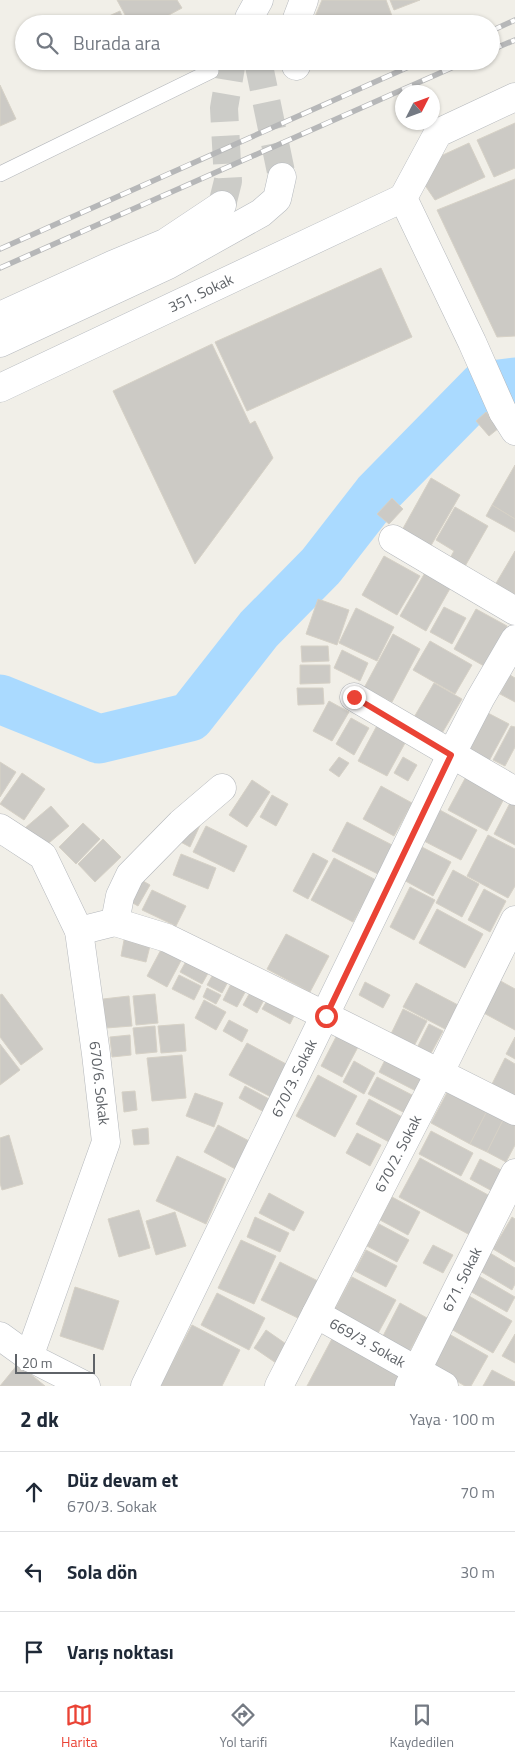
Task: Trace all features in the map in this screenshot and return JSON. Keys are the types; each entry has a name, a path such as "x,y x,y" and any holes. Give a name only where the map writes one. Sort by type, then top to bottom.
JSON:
{"street":[{"path":"298,15 304,0"},
{"path":"509,422 403,198 438,133 515,97"},
{"path":"0,343 168,265 261,213 277,199 282,177"},
{"name":"351. Sokak","path":"0,388 403,198"},
{"path":"0,316 165,243 222,205"},
{"path":"393,539 515,611"},
{"name":"670/3. Sokak","path":"146,1386 451,755 480,699 515,639"},
{"path":"354,697 515,791"},
{"path":"115,922 120,896 130,875 181,823 222,788"},
{"name":"670/6. Sokak","path":"0,828 43,856 79,931 106,1142 29,1357"},
{"name":"670/2. Sokak","path":"280,1386 515,920"},
{"path":"79,931 115,922 167,938 440,1072 515,1111"},
{"name":"671. Sokak","path":"413,1378 515,1173"},
{"name":"669/3. Sokak","path":"316,1314 413,1378 444,1386"},
{"path":"0,1336 29,1357 86,1386"}],"lane":[{"path":"0,174 211,71"}],"building":[{"path":"117,0 177,0 182,8 169,15 125,15"},
{"path":"322,0 386,0 392,15 316,15"},
{"path":"390,0 420,0 394,10"},
{"path":"120,11 122,15 111,15"},
{"path":"0,85 16,119 0,126"},
{"path":"515,123 515,168 494,177 477,140"},
{"path":"469,143 485,177 435,200 422,181 432,160"},
{"path":"515,179 515,336 497,337 437,210"},
{"path":"381,268 412,337 247,411 215,342"},
{"path":"212,344 250,424 255,421 273,458 195,564 113,391"},
{"path":"486,412 499,428 489,436 476,421"},
{"path":"515,465 515,519 492,505"},
{"path":"431,478 460,495 429,549 401,532"},
{"path":"392,498 403,509 389,524 377,514"},
{"path":"492,505 515,519 515,532 486,516"},
{"path":"455,507 488,526 464,568 449,560 454,551 436,540"},
{"path":"515,551 515,597 495,585"},
{"path":"384,556 420,576 397,615 362,595"},
{"path":"426,571 452,585 426,631 400,616"},
{"path":"318,599 349,610 337,645 306,634"},
{"path":"444,607 466,618 452,644 430,632"},
{"path":"356,608 394,627 377,661 339,643"},
{"path":"476,609 507,626 484,666 454,649"},
{"path":"393,634 420,649 392,702 364,688"},
{"path":"430,641 472,665 455,694 413,670"},
{"path":"301,646 328,646 329,661 302,662"},
{"path":"342,650 368,663 360,681 334,668"},
{"path":"300,665 330,665 330,683 300,684"},
{"path":"510,675 515,678 515,702 500,694"},
{"path":"434,683 462,699 441,735 413,719"},
{"path":"297,688 323,688 324,704 298,705"},
{"path":"329,701 349,712 332,741 313,731"},
{"path":"486,712 509,724 489,761 467,749"},
{"path":"351,718 369,728 354,755 336,744"},
{"path":"381,718 410,734 387,776 358,761"},
{"path":"511,726 515,727 515,747 505,766 493,760"},
{"path":"339,757 349,763 339,777 329,770"},
{"path":"403,757 417,765 408,781 394,773"},
{"path":"0,762 16,772 0,797"},
{"path":"22,773 45,789 24,820 0,804"},
{"path":"468,773 507,793 487,831 448,810"},
{"path":"252,780 270,792 247,827 229,815"},
{"path":"381,786 412,803 394,836 363,819"},
{"path":"272,795 288,804 276,826 260,817"},
{"path":"511,801 515,803 515,845 494,834"},
{"path":"51,806 69,826 43,848 25,828"},
{"path":"438,809 477,830 461,860 422,840"},
{"path":"347,822 398,848 384,877 332,851"},
{"path":"83,823 100,839 76,864 59,847"},
{"path":"201,823 190,847 175,839"},
{"path":"206,826 247,846 234,872 193,852"},
{"path":"488,835 515,849 515,886 508,898 467,876"},
{"path":"103,839 121,857 95,882 78,864"},
{"path":"418,845 451,862 433,896 400,878"},
{"path":"313,853 328,861 308,899 293,891"},
{"path":"181,854 216,868 208,889 173,875"},
{"path":"334,858 376,880 353,922 311,900"},
{"path":"453,870 479,884 462,917 436,903"},
{"path":"136,877 150,885 138,906 124,898"},
{"path":"410,887 435,900 414,940 390,927"},
{"path":"484,889 506,901 490,932 468,920"},
{"path":"152,890 186,906 176,926 142,910"},
{"path":"437,909 483,934 465,968 419,943"},
{"path":"286,934 329,956 310,992 267,969"},
{"path":"125,935 151,942 146,962 121,956"},
{"path":"164,944 184,955 167,987 147,976"},
{"path":"189,956 211,968 202,984 180,972"},
{"path":"216,969 231,976 222,993 207,985"},
{"path":"179,975 201,986 194,1000 172,989"},
{"path":"235,976 249,985 237,1007 223,1000"},
{"path":"497,979 515,989 515,1030 480,1011"},
{"path":"365,982 390,995 383,1008 359,995"},
{"path":"416,983 458,1005 445,1029 403,1007"},
{"path":"253,987 267,994 257,1013 243,1005"},
{"path":"207,988 221,995 216,1004 203,997"},
{"path":"2,994 43,1049 21,1065 0,1037 0,995"},
{"path":"155,994 158,1023 136,1025 133,996"},
{"path":"271,994 298,1008 290,1024 262,1009"},
{"path":"129,996 132,1026 106,1028 103,999"},
{"path":"204,1000 226,1012 216,1030 195,1018"},
{"path":"403,1009 427,1021 413,1048 390,1036"},
{"path":"229,1020 248,1030 242,1042 223,1031"},
{"path":"184,1024 186,1051 161,1053 158,1026"},
{"path":"429,1024 443,1031 430,1055 417,1048"},
{"path":"155,1026 157,1052 136,1054 133,1028"},
{"path":"130,1035 131,1055 112,1057 110,1037"},
{"path":"337,1035 358,1047 342,1077 321,1066"},
{"path":"515,1037 515,1059 506,1054"},
{"path":"247,1043 288,1065 271,1097 229,1075"},
{"path":"0,1044 20,1070 0,1085"},
{"path":"182,1055 186,1098 152,1101 147,1058"},
{"path":"386,1058 423,1077 416,1091 379,1072"},
{"path":"505,1058 515,1064 515,1106 488,1092"},
{"path":"354,1061 375,1073 364,1094 343,1082"},
{"path":"318,1075 357,1096 335,1137 296,1116"},
{"path":"377,1077 414,1096 405,1113 368,1094"},
{"path":"245,1086 271,1100 264,1112 239,1098"},
{"path":"450,1087 489,1107 470,1144 431,1123"},
{"path":"135,1091 137,1110 124,1112 122,1092"},
{"path":"195,1093 223,1103 214,1127 186,1116"},
{"path":"369,1099 402,1117 389,1142 356,1124"},
{"path":"489,1107 505,1116 487,1152 470,1144"},
{"path":"505,1116 515,1121 515,1145 506,1162 487,1152"},
{"path":"218,1125 253,1143 239,1171 204,1152"},
{"path":"148,1128 149,1144 134,1145 132,1130"},
{"path":"431,1131 473,1153 461,1176 419,1154"},
{"path":"357,1133 381,1145 370,1166 346,1153"},
{"path":"9,1135 23,1184 2,1190 0,1183 0,1138"},
{"path":"177,1156 226,1179 206,1224 156,1201"},
{"path":"420,1158 490,1196 470,1235 399,1197"},
{"path":"480,1159 505,1172 494,1192 470,1179"},
{"path":"269,1193 304,1212 294,1231 259,1213"},
{"path":"392,1197 420,1212 408,1235 380,1220"},
{"path":"139,1210 150,1248 119,1257 108,1219"},
{"path":"175,1212 186,1246 156,1255 146,1221"},
{"path":"255,1217 289,1233 280,1252 247,1237"},
{"path":"512,1217 515,1219 515,1262 493,1249"},
{"path":"379,1224 409,1240 397,1262 367,1246"},
{"path":"241,1240 276,1256 254,1304 218,1288"},
{"path":"433,1245 453,1255 443,1273 423,1263"},
{"path":"366,1250 397,1266 386,1287 355,1271"},
{"path":"490,1253 515,1268 515,1284 512,1290 480,1271"},
{"path":"280,1262 320,1282 302,1320 261,1300"},
{"path":"477,1275 515,1297 507,1312 468,1290"},
{"path":"352,1277 396,1300 375,1339 331,1316"},
{"path":"75,1287 119,1301 103,1350 60,1336"},
{"path":"217,1293 265,1318 249,1350 201,1325"},
{"path":"469,1296 512,1321 493,1353 451,1329"},
{"path":"400,1303 427,1318 409,1352 382,1338"},
{"path":"192,1325 240,1350 222,1386 160,1386"},
{"path":"266,1330 289,1346 276,1363 254,1348"},
{"path":"335,1333 405,1370 397,1386 307,1386"},
{"path":"449,1334 488,1356 471,1386 465,1386 431,1366"},
{"path":"515,1334 515,1363 502,1356"},
{"path":"18,1364 45,1386 0,1386"},
{"path":"492,1370 515,1382 515,1386 483,1386"}],"waterway":[{"path":"0,699 99,739 190,717 259,629 321,566 377,494 483,386 515,382"}],"tunnel":[{"path":"222,205 228,181 224,108 230,70"},
{"path":"260,70 282,177"}],"railway":[{"path":"500,27 515,20"},
{"path":"500,46 515,40"},
{"path":"0,249 402,70"},
{"path":"0,268 447,70"}],"route":[{"path":"326,1016 451,755 354,697"}]}
